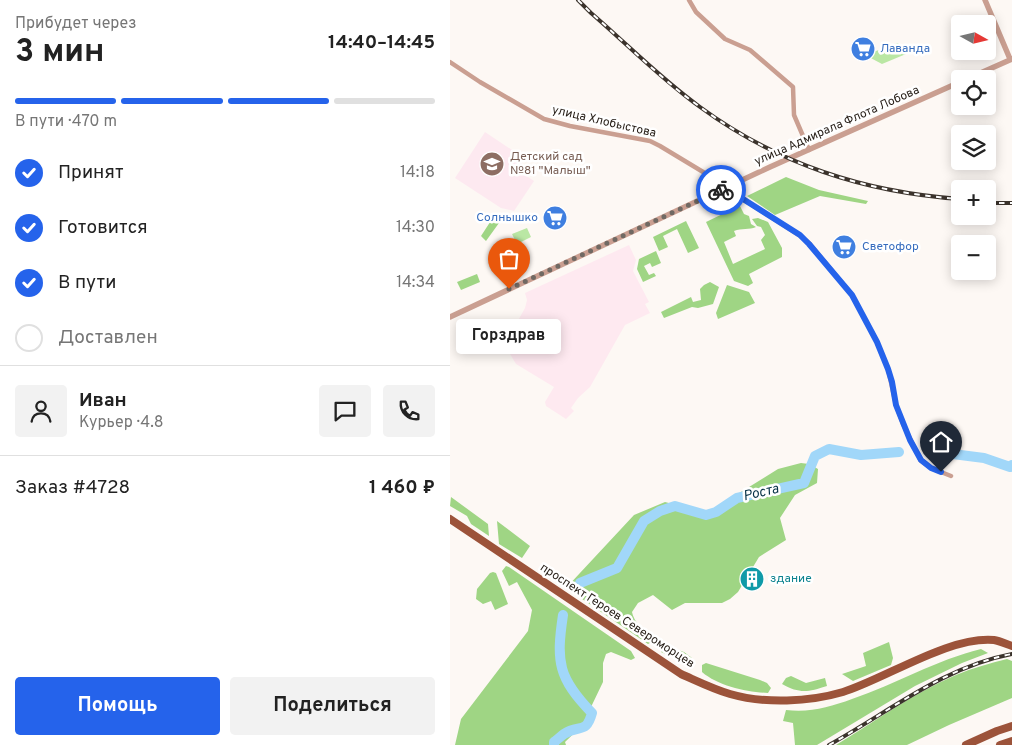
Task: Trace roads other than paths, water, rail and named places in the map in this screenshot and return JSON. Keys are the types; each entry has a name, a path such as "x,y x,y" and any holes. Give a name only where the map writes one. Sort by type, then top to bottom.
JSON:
{"main road":[{"name":"проспект Героев Североморцев","path":"450,519 681,674 731,694 765,700 797,699 832,694 862,684 955,645 994,640 1012,646"},
{"path":"966,745 1012,726"},
{"path":"1000,745 1012,741"}],"street":[{"path":"689,0 696,12 725,39 750,50 793,87 794,115 809,150"},
{"path":"985,0 1011,59 987,70"},
{"name":"улица Хлобыстова","path":"450,62 544,119 570,126 650,141 728,187 732,192 800,235 852,295 877,342 892,382 896,405 903,424 921,460 931,468 951,476"},
{"name":"улица Адмирала Флота Лобова","path":"450,317 728,187 951,86"}],"waterway":[{"name":"Роста","path":"580,583 617,568 644,521 660,511 675,506 706,515 716,512 737,498 804,483 815,456 829,449 861,455 899,452"},
{"name":"Роста","path":"937,452 984,458 1010,467 1012,465"},
{"name":"Роста","path":"554,745 554,742 564,734 584,727 590,720 592,713 572,690 562,668 560,645 563,615"}],"railway":[{"path":"578,0 672,85 700,107 760,144 823,172 856,182 889,190 951,198"},
{"path":"996,203 1012,203"},
{"path":"829,745 940,680 987,660 1012,654"}],"place":[{"name":"Лаванда","path":"863,49"},
{"name":"Детский сад №81 \"Малыш\"","path":"492,164"},
{"name":"Солнышко","path":"555,218"},
{"name":"Светофор","path":"844,247"},
{"name":"Горздрав","path":"509,289"},
{"name":"здание","path":"752,579"}]}
